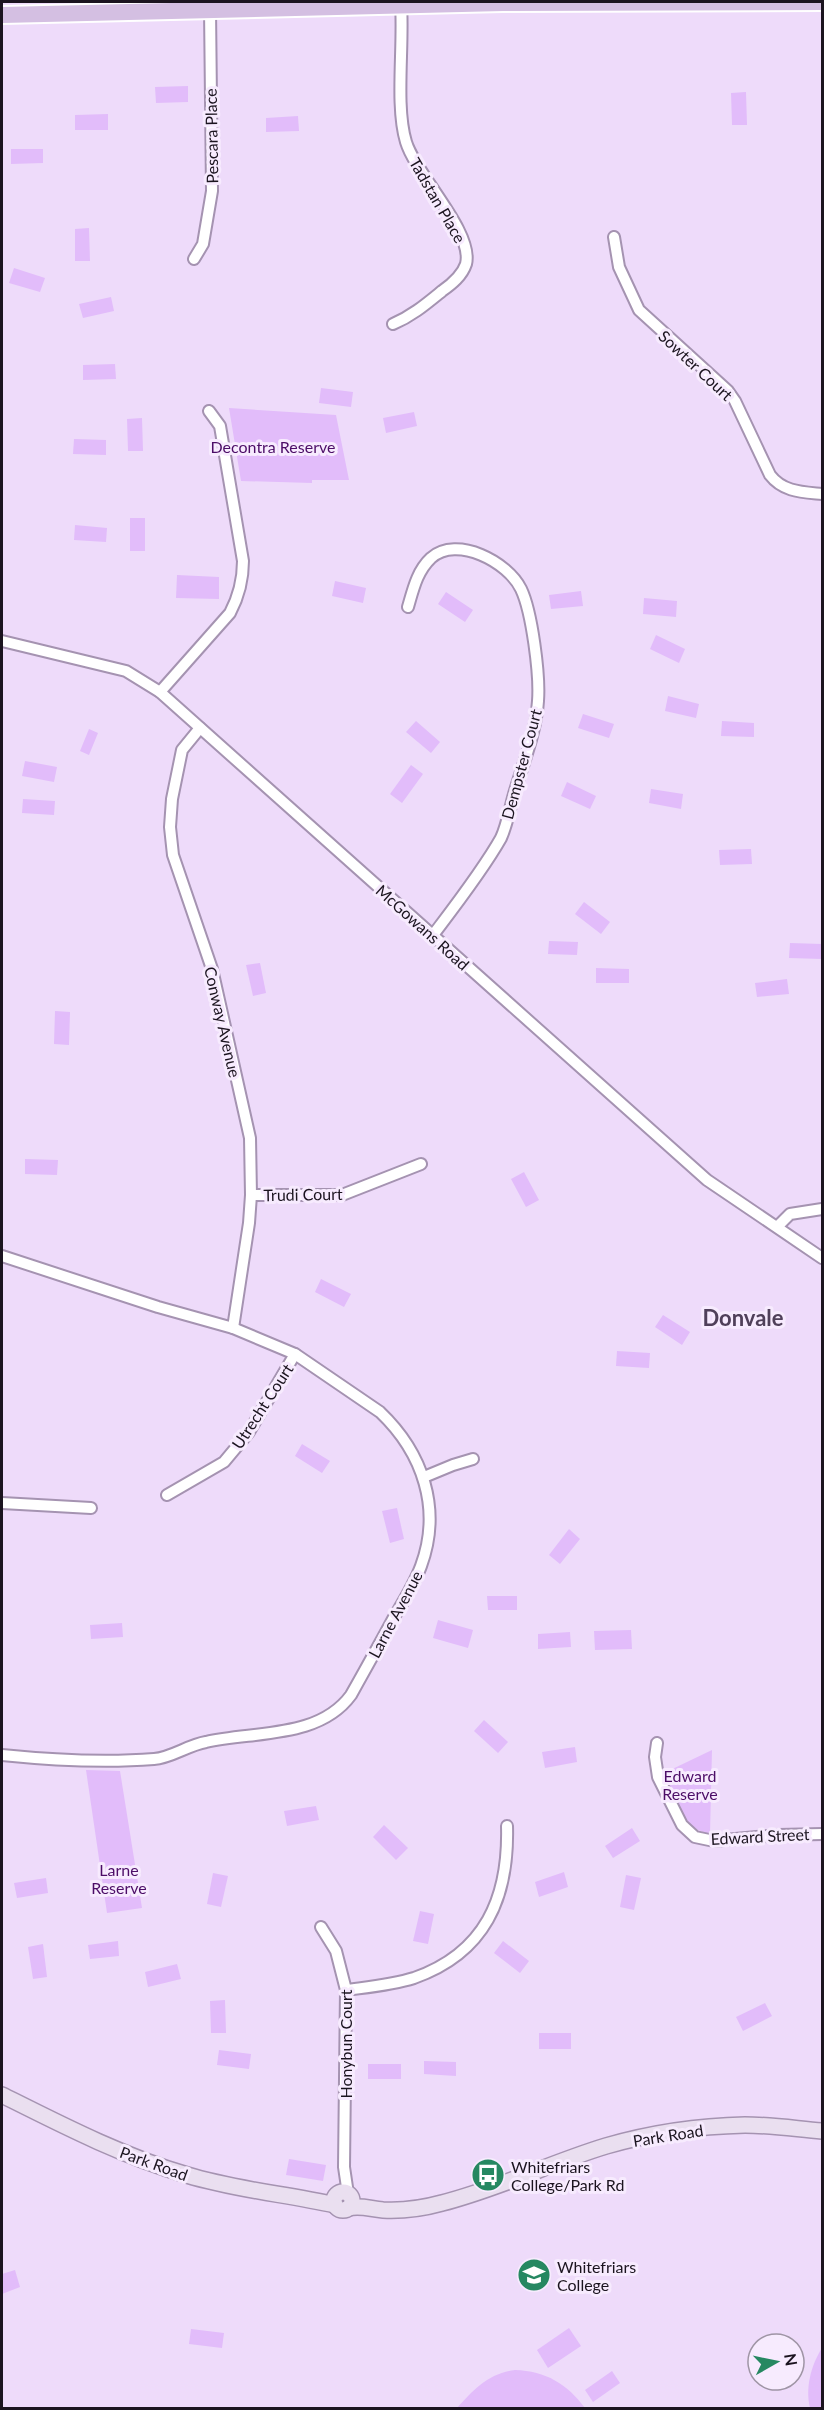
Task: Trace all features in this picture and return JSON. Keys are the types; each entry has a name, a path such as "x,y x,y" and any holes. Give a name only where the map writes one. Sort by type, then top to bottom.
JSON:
{"main road":[{"path":"2,15 578,2 822,3"}],"street":[{"name":"Tadstan Place","path":"393,324 414,315 458,278 467,261 465,244 459,231 406,144 402,118 401,5"},
{"name":"Pescara Place","path":"194,259 203,244 212,191 210,9"},
{"name":"Sowter Court","path":"614,237 619,267 639,310 728,391 776,483 790,490 822,494"},
{"path":"160,692 230,613 236,602 243,575 243,561 220,426 209,411"},
{"name":"Dempster Court","path":"408,607 418,575 437,554 455,550 467,551 495,563 508,572 521,590 530,627 539,685 534,728 502,836 433,935"},
{"name":"McGowans Road","path":"2,641 126,671 160,692 707,1180 822,1258"},
{"name":"Conway Avenue","path":"200,728 184,745 180,757 172,799 170,840 212,969 250,1138 251,1195 246,1247 233,1328"},
{"name":"Trudi Court","path":"251,1195 342,1195 421,1164"},
{"path":"778,1226 790,1214 822,1209"},
{"name":"Larne Avenue","path":"2,1256 158,1307 233,1328 295,1354 334,1379 390,1421 413,1451 424,1478 429,1498 430,1522 422,1563 351,1695 329,1717 295,1728 204,1742 152,1759 2,1755"},
{"name":"Utrecht Court","path":"167,1495 224,1462 249,1432 295,1354"},
{"path":"424,1478 473,1459"},
{"path":"2,1503 91,1508"},
{"name":"Edward Street","path":"657,1743 658,1777 682,1826 695,1837 714,1841 779,1834 822,1834"},
{"path":"346,1990 412,1978 446,1962 472,1942 490,1916 503,1884 508,1850 507,1826"},
{"name":"Honybun Court","path":"321,1927 336,1951 346,1990 343,2198"},
{"name":"Park Road","path":"2,2095 109,2147 162,2167 243,2190 317,2201 343,2198 379,2202 404,2201 448,2193 518,2176 606,2146 687,2129 747,2125 822,2131"}],"green space":[{"path":"188,86 188,102 156,103 155,87"},
{"path":"746,92 747,125 732,125 731,93"},
{"path":"108,114 108,130 75,130 75,115"},
{"path":"298,116 299,131 266,132 266,118"},
{"path":"11,149 43,149 43,163 11,164"},
{"path":"89,228 90,261 75,261 75,229"},
{"path":"14,268 45,278 40,292 9,283"},
{"path":"111,297 114,311 83,318 79,304"},
{"path":"115,364 116,379 83,380 83,365"},
{"path":"321,388 353,392 351,407 319,403"},
{"name":"Decontra Reserve","path":"229,408 336,415 349,480 312,480 312,483 241,481"},
{"path":"414,412 417,426 386,433 383,418"},
{"path":"142,418 143,451 128,451 127,419"},
{"path":"74,439 106,440 106,455 73,454"},
{"path":"130,518 145,518 145,551 130,551"},
{"path":"75,525 107,528 106,542 74,540"},
{"path":"177,575 219,577 219,599 176,598"},
{"path":"335,581 366,588 363,603 332,596"},
{"path":"581,591 583,606 551,609 549,595"},
{"path":"446,592 473,610 465,622 438,604"},
{"path":"644,598 677,601 676,617 643,614"},
{"path":"656,635 685,649 679,663 650,649"},
{"path":"668,696 699,704 696,718 665,711"},
{"path":"583,714 614,724 609,738 578,728"},
{"path":"416,721 440,742 431,753 406,732"},
{"path":"722,721 754,723 754,737 721,736"},
{"path":"89,729 98,733 89,755 80,751"},
{"path":"25,761 57,767 54,782 22,776"},
{"path":"411,765 423,774 402,803 390,794"},
{"path":"567,782 596,796 590,809 561,796"},
{"path":"651,789 683,794 681,809 649,803"},
{"path":"23,799 55,801 54,815 22,813"},
{"path":"751,849 752,864 720,865 719,850"},
{"path":"584,902 610,922 601,934 575,914"},
{"path":"549,941 578,942 577,955 548,954"},
{"path":"790,943 822,944 822,959 789,958"},
{"path":"260,963 266,993 253,996 246,965"},
{"path":"596,968 629,969 629,983 596,983"},
{"path":"787,979 789,994 757,997 755,983"},
{"path":"55,1011 70,1012 69,1045 54,1044"},
{"path":"25,1159 58,1160 57,1175 25,1174"},
{"path":"524,1172 539,1200 526,1207 511,1179"},
{"path":"321,1279 351,1294 344,1307 315,1292"},
{"path":"663,1315 690,1332 682,1345 655,1327"},
{"path":"617,1351 650,1353 649,1368 616,1366"},
{"path":"302,1444 330,1461 322,1473 295,1456"},
{"path":"397,1508 404,1539 390,1543 382,1511"},
{"path":"569,1529 580,1539 560,1564 549,1555"},
{"path":"487,1596 517,1596 517,1610 488,1610"},
{"path":"438,1620 473,1630 468,1648 433,1638"},
{"path":"122,1623 123,1637 91,1639 90,1625"},
{"path":"631,1630 632,1649 595,1650 594,1631"},
{"path":"570,1632 571,1647 538,1649 538,1634"},
{"path":"484,1720 508,1742 498,1753 474,1731"},
{"path":"575,1747 577,1762 545,1768 542,1752"},
{"name":"Edward Reserve","path":"712,1750 710,1834 693,1826 686,1819 670,1792 664,1773"},
{"name":"Larne Reserve","path":"86,1770 120,1771 142,1908 107,1913"},
{"path":"316,1806 319,1820 287,1826 284,1811"},
{"path":"384,1825 408,1848 396,1860 373,1837"},
{"path":"632,1828 640,1841 613,1858 605,1846"},
{"path":"564,1872 568,1887 539,1897 535,1882"},
{"path":"213,1873 228,1876 221,1907 207,1904"},
{"path":"626,1875 641,1878 634,1910 620,1907"},
{"path":"46,1878 48,1893 17,1898 14,1883"},
{"path":"420,1911 434,1914 428,1944 413,1941"},
{"path":"118,1941 119,1956 90,1959 88,1945"},
{"path":"503,1941 529,1961 520,1973 494,1953"},
{"path":"43,1944 47,1977 33,1979 28,1947"},
{"path":"177,1964 181,1979 148,1987 145,1972"},
{"path":"225,2000 226,2033 211,2033 210,2001"},
{"path":"765,2003 772,2016 743,2031 736,2017"},
{"path":"539,2033 571,2033 571,2049 539,2049"},
{"path":"219,2050 251,2054 249,2069 217,2065"},
{"path":"424,2061 456,2062 456,2076 424,2074"},
{"path":"368,2064 401,2064 401,2079 368,2079"},
{"path":"289,2159 326,2165 323,2181 286,2175"},
{"path":"15,2270 20,2287 2,2294 2,2274"},
{"path":"569,2328 581,2346 548,2368 537,2350"},
{"path":"191,2329 224,2333 222,2348 189,2344"},
{"path":"822,2348 822,2408 810,2408 808,2393 810,2377"},
{"path":"515,2370 536,2373 555,2380 571,2392 585,2408 457,2408 489,2379"},
{"path":"612,2371 620,2383 593,2402 585,2390"}],"place":[{"name":"Whitefriars College/Park Rd","path":"488,2175"},
{"name":"Whitefriars College","path":"534,2275"}],"district":[{"name":"Donvale","path":"743,1317"}]}
